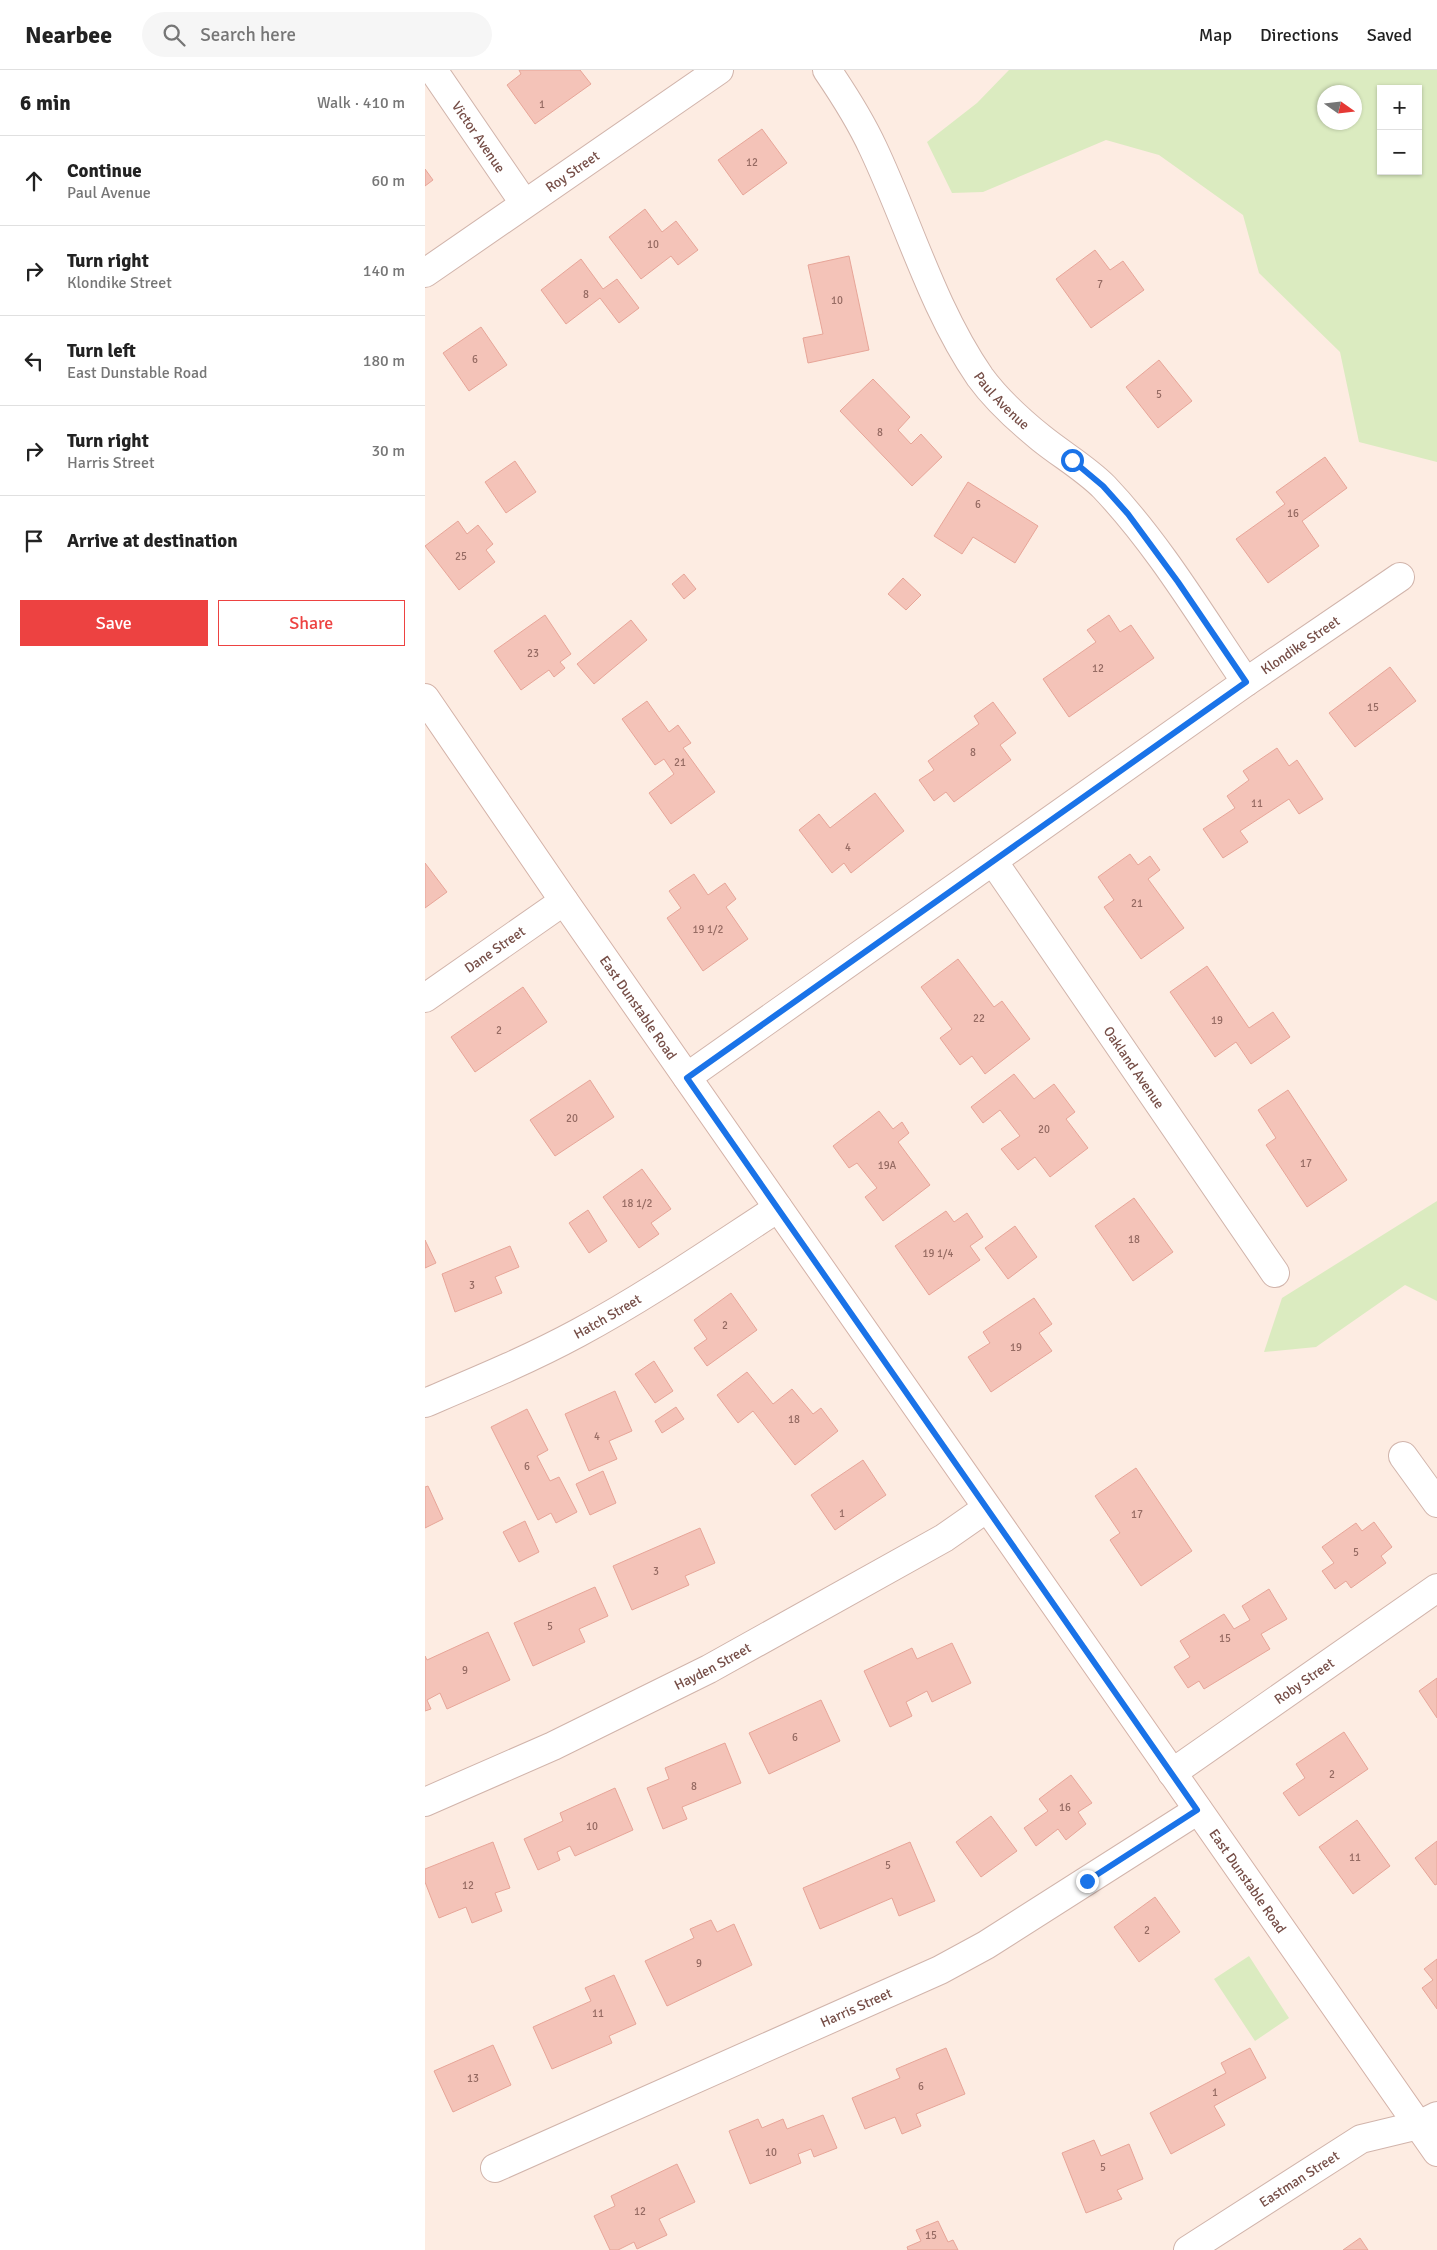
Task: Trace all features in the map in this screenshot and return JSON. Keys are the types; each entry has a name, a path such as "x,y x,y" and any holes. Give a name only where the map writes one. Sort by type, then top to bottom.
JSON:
{"street":[{"name":"Victor Avenue","path":"433,70 524,203"},
{"name":"Roy Street","path":"425,273 719,70"},
{"name":"Paul Avenue","path":"827,70 846,98 873,147 940,306 960,346 982,379 1010,410 1035,433 1103,486 1128,514 1178,582 1246,682"},
{"name":"Klondike Street","path":"687,1078 1246,682 1400,577"},
{"name":"East Dunstable Road","path":"425,698 564,901 1197,1810 1428,2120 1437,2152"},
{"name":"Oakland Avenue","path":"993,861 1275,1273"},
{"name":"Dane Street","path":"425,998 564,901"},
{"name":"Hatch Street","path":"425,1403 525,1361 578,1333 641,1297 778,1208"},
{"path":"1403,1456 1437,1503"},
{"name":"Hayden Street","path":"425,1802 553,1746 709,1669 944,1538 987,1508"},
{"name":"Roby Street","path":"1172,1773 1437,1588"},
{"name":"Harris Street","path":"495,2168 940,1970 986,1945 1197,1810"},
{"name":"Eastman Street","path":"1188,2250 1361,2139 1428,2120"}],"green space":[{"path":"1009,70 1437,70 1437,462 1359,442 1340,352 1259,273 1243,215 1159,155 1106,140 983,192 952,193 927,142 977,103"},
{"path":"1437,1201 1437,1301 1405,1285 1316,1347 1264,1352 1282,1298"},
{"path":"1249,1956 1289,2018 1255,2041 1214,1979"}],"building":[{"path":"519,70 580,70 591,84 535,124 507,85 521,74"},
{"path":"762,129 787,163 743,195 718,160"},
{"path":"425,169 433,180 425,186"},
{"path":"645,209 662,232 676,221 698,250 678,265 671,256 641,279 609,237"},
{"path":"1095,250 1110,270 1123,261 1144,290 1091,328 1056,279"},
{"path":"849,256 869,350 808,363 803,338 823,334 808,265"},
{"path":"581,259 603,289 617,279 639,308 619,323 600,298 566,324 541,290"},
{"path":"481,327 507,365 469,391 443,353"},
{"path":"1159,360 1192,401 1158,428 1126,387"},
{"path":"873,379 910,417 898,430 911,444 921,434 942,457 912,486 840,411"},
{"path":"1325,457 1347,488 1302,521 1319,546 1268,583 1236,539 1285,504 1276,492"},
{"path":"515,461 536,492 506,513 485,482"},
{"path":"968,482 1038,526 1015,563 973,537 962,554 934,536"},
{"path":"458,521 467,534 478,525 493,544 486,550 495,562 459,590 425,546"},
{"path":"684,574 696,589 684,599 672,584"},
{"path":"903,578 921,595 906,610 888,594"},
{"path":"545,615 571,654 560,662 565,668 554,677 549,670 521,690 494,651"},
{"path":"1109,615 1120,632 1131,625 1154,658 1069,717 1043,679 1096,642 1087,630"},
{"path":"631,620 647,640 594,684 577,664"},
{"path":"1390,667 1416,701 1355,747 1329,713"},
{"path":"647,701 669,732 678,725 691,743 683,748 715,792 671,824 649,793 674,774 664,759 655,765 622,719"},
{"path":"993,702 1016,733 1000,745 1011,760 954,802 946,792 934,801 919,780 934,770 928,761 979,724 974,716"},
{"path":"1277,748 1289,766 1297,760 1323,799 1299,814 1289,799 1240,831 1248,842 1223,858 1203,829 1235,808 1227,796 1249,780 1243,771"},
{"path":"875,793 904,831 851,873 844,863 832,873 799,830 819,814 830,828"},
{"path":"1130,854 1138,865 1150,856 1160,870 1148,879 1184,928 1141,959 1104,907 1114,900 1098,877"},
{"path":"425,863 447,892 425,908"},
{"path":"694,874 708,895 725,883 736,899 726,907 748,939 703,971 667,918 681,908 669,891"},
{"path":"958,959 994,1007 1002,1001 1030,1039 985,1074 972,1056 960,1065 940,1038 952,1029 921,987"},
{"path":"1207,966 1249,1028 1273,1012 1290,1037 1251,1064 1236,1042 1215,1057 1170,992"},
{"path":"523,987 547,1022 475,1072 451,1037"},
{"path":"1014,1074 1034,1099 1054,1084 1075,1112 1066,1119 1088,1148 1050,1177 1035,1157 1018,1170 1001,1149 1020,1136 1000,1110 983,1123 971,1107"},
{"path":"590,1080 614,1117 555,1156 530,1120"},
{"path":"1288,1090 1347,1180 1307,1207 1266,1145 1276,1138 1258,1110"},
{"path":"879,1111 893,1129 902,1122 909,1133 898,1142 930,1185 883,1221 865,1197 877,1188 857,1163 849,1168 833,1146"},
{"path":"642,1169 671,1209 651,1223 659,1234 639,1248 603,1197"},
{"path":"1134,1198 1173,1252 1133,1281 1095,1226"},
{"path":"588,1210 607,1241 589,1253 569,1223"},
{"path":"946,1211 954,1222 967,1213 983,1237 970,1246 980,1260 929,1295 895,1246"},
{"path":"1015,1226 1037,1257 1008,1279 985,1248"},
{"path":"425,1240 436,1263 425,1268"},
{"path":"510,1246 519,1267 495,1277 502,1293 455,1312 442,1274"},
{"path":"731,1293 757,1330 707,1366 694,1348 707,1339 694,1320"},
{"path":"1034,1298 1052,1324 1039,1333 1052,1351 991,1392 968,1357 990,1343 983,1332"},
{"path":"654,1361 673,1391 655,1403 635,1374"},
{"path":"747,1372 773,1404 792,1389 813,1414 821,1408 838,1431 795,1465 753,1411 738,1423 717,1395"},
{"path":"615,1391 632,1431 609,1441 617,1459 589,1471 565,1414"},
{"path":"676,1407 684,1419 662,1433 655,1421"},
{"path":"527,1409 548,1450 537,1456 550,1481 559,1477 577,1512 556,1523 551,1513 538,1520 491,1427"},
{"path":"863,1460 886,1495 835,1530 811,1495"},
{"path":"1136,1468 1192,1551 1141,1586 1110,1540 1120,1533 1095,1496"},
{"path":"603,1471 616,1503 590,1515 576,1484"},
{"path":"428,1486 443,1519 425,1528 425,1487"},
{"path":"525,1521 539,1552 519,1562 503,1532"},
{"path":"1374,1522 1392,1547 1381,1556 1386,1563 1351,1588 1346,1581 1335,1589 1322,1571 1334,1563 1322,1547 1356,1523 1362,1531"},
{"path":"700,1528 715,1563 685,1576 689,1585 632,1610 613,1566"},
{"path":"595,1587 608,1616 579,1629 585,1642 533,1666 514,1623"},
{"path":"1269,1589 1287,1619 1261,1634 1270,1649 1204,1689 1199,1681 1188,1688 1174,1667 1190,1657 1180,1641 1224,1614 1234,1629 1250,1620 1242,1606"},
{"path":"488,1632 510,1680 447,1709 440,1693 427,1700 431,1709 425,1711 425,1656 427,1660"},
{"path":"952,1643 971,1683 932,1702 927,1691 906,1702 912,1716 890,1727 864,1671 912,1648 917,1659"},
{"path":"1437,1678 1437,1718 1419,1691"},
{"path":"821,1700 840,1741 769,1774 749,1733"},
{"path":"1344,1732 1368,1769 1299,1816 1283,1793 1305,1778 1296,1764"},
{"path":"725,1743 741,1783 682,1807 687,1819 663,1829 647,1788 669,1779 665,1768"},
{"path":"1071,1775 1092,1803 1078,1812 1086,1824 1066,1840 1058,1829 1036,1846 1024,1828 1048,1811 1039,1799"},
{"path":"615,1788 633,1830 575,1856 570,1846 557,1852 560,1860 538,1870 524,1839 563,1821 560,1813"},
{"path":"991,1816 1017,1851 981,1877 956,1842"},
{"path":"1357,1820 1390,1866 1353,1894 1319,1847"},
{"path":"1437,1841 1437,1884 1435,1885 1415,1858"},
{"path":"493,1842 510,1888 495,1893 502,1911 472,1923 466,1907 439,1918 425,1882 425,1869"},
{"path":"910,1842 935,1901 899,1916 892,1898 820,1929 803,1888"},
{"path":"1155,1897 1180,1932 1139,1962 1114,1927"},
{"path":"711,1920 717,1932 734,1924 752,1965 667,2006 645,1961 694,1938 690,1929"},
{"path":"1437,1959 1437,2009 1422,1988 1433,1980 1424,1969"},
{"path":"614,1975 636,2024 609,2036 612,2043 552,2069 533,2027 591,2001 585,1988"},
{"path":"493,2045 511,2085 453,2112 434,2071"},
{"path":"946,2048 965,2094 916,2114 921,2126 902,2134 895,2117 865,2129 852,2098 900,2078 896,2069"},
{"path":"1250,2048 1266,2078 1214,2106 1225,2125 1171,2154 1150,2113 1226,2073 1221,2063"},
{"path":"823,2115 837,2148 814,2157 811,2149 798,2154 801,2163 750,2184 729,2131 758,2119 762,2128 783,2119 787,2129"},
{"path":"1094,2140 1101,2156 1129,2144 1143,2179 1117,2190 1122,2199 1086,2213 1062,2153"},
{"path":"677,2164 695,2202 659,2219 667,2235 637,2249 634,2242 618,2250 610,2250 594,2216 615,2206 611,2196"},
{"path":"938,2221 948,2242 953,2240 958,2250 908,2250 907,2247 921,2241 916,2230"},
{"path":"1360,2238 1368,2250 1343,2250"}],"route":[{"path":"1072,460 1103,486 1128,514 1178,582 1246,682 687,1078 1197,1810 1087,1881"}]}
